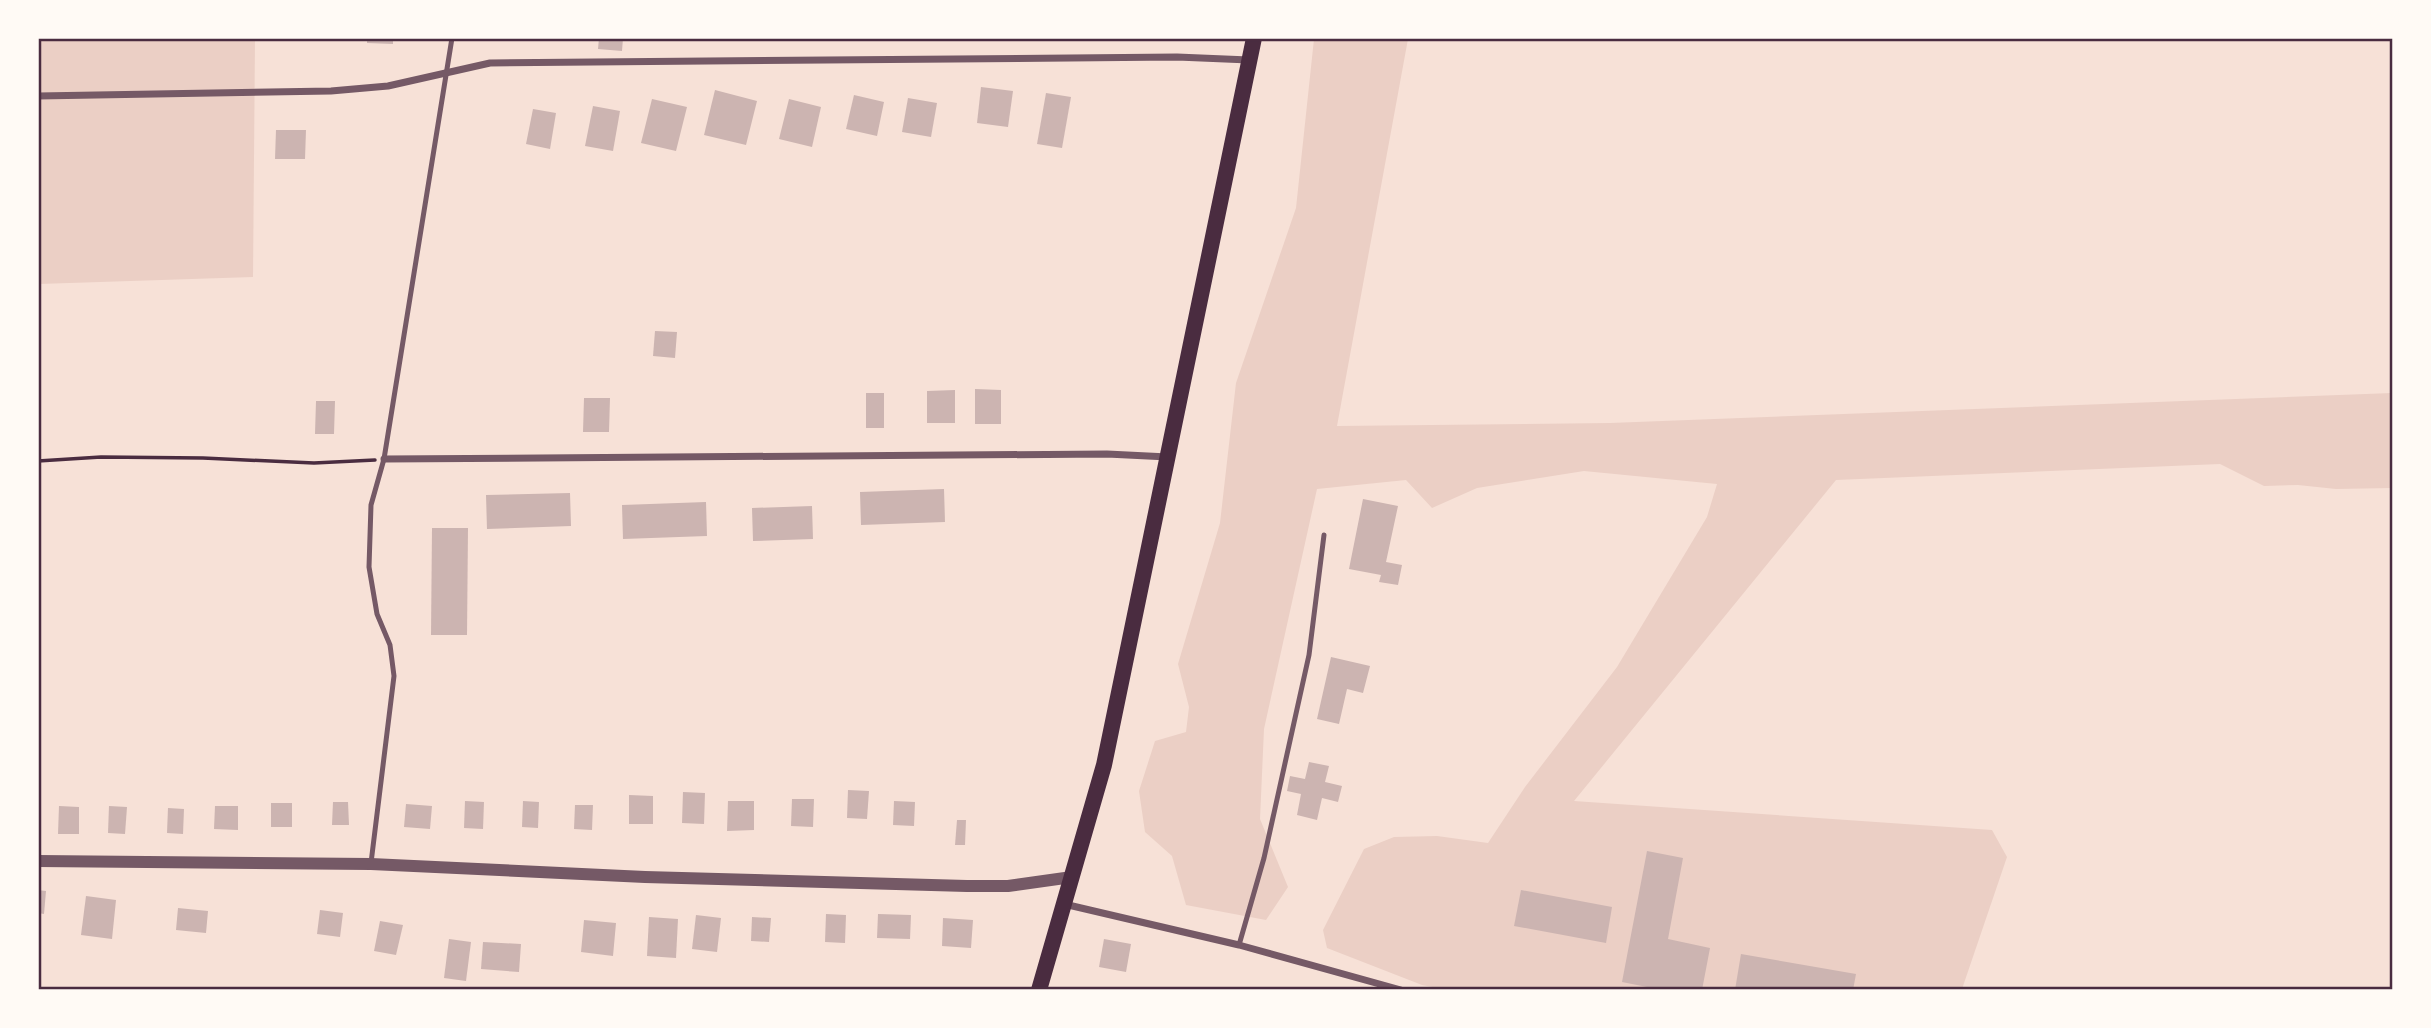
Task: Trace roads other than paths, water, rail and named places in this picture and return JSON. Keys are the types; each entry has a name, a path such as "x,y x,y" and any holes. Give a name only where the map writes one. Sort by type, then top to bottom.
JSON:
{"main road":[{"path":"1039,989 1104,765 1254,38"}],"street":[{"path":"38,96 331,91 388,86 490,63 1177,57 1249,60"},
{"path":"384,459 1093,454 1169,457"},
{"path":"38,861 371,864 645,877 967,886 1008,886 1072,877"},
{"path":"1064,904 1239,945 1401,989"}],"lane":[{"path":"371,864 394,676 390,645 377,614 369,567 371,505 384,459 452,38"},
{"path":"1239,945 1264,858 1309,655 1324,535"}]}
